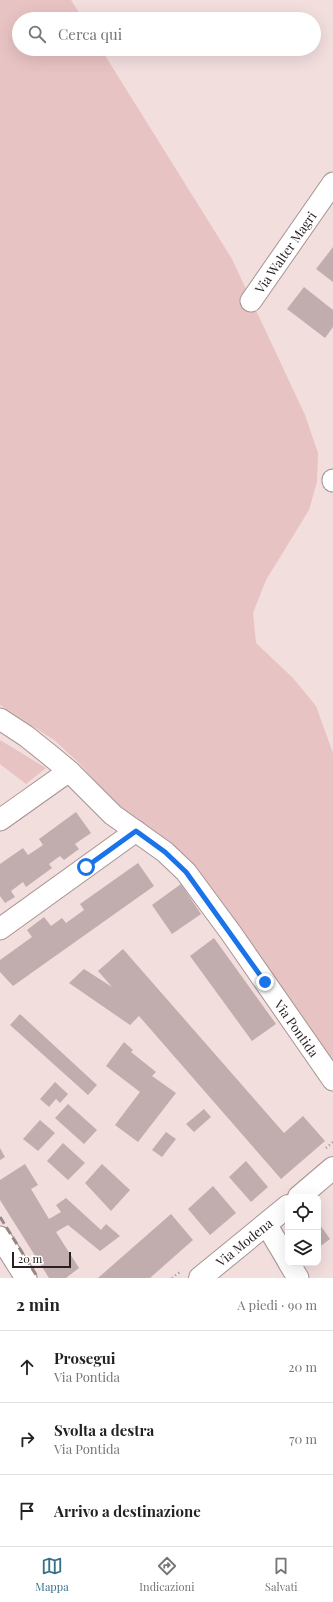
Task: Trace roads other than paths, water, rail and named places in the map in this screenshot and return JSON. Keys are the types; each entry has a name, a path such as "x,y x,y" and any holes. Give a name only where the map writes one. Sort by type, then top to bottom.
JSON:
{"main road":[{"path":"303,1194 333,1168"},
{"path":"311,1194 333,1182"},
{"name":"Via Modena","path":"200,1278 285,1208"}],"street":[{"name":"Via Walter Magri","path":"251,301 333,183"},
{"name":"Via Pontida","path":"0,719 26,736 69,771 113,815 165,852 186,872 231,933 333,1080"},
{"path":"0,820 69,771"},
{"path":"0,929 136,831"},
{"path":"266,1224 285,1257"},
{"path":"0,1238 26,1278"},
{"path":"290,1266 298,1278"}],"railway":[{"path":"0,1217 38,1278"}]}
